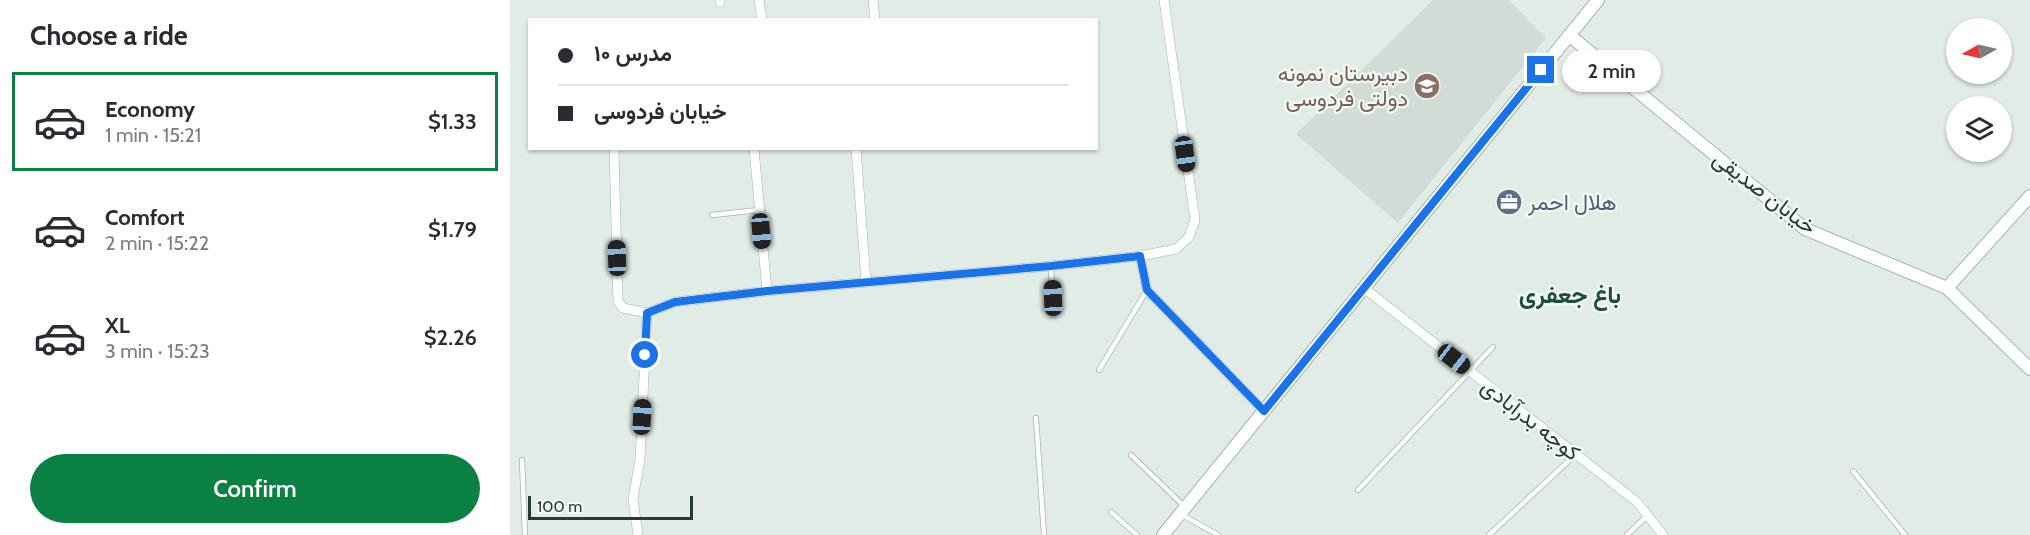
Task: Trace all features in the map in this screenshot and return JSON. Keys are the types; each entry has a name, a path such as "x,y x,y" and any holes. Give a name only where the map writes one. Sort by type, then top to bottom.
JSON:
{"street":[{"path":"759,0 762,18"},
{"path":"873,0 875,18"},
{"path":"614,150 618,302 623,308 647,313 675,302 866,281 1051,266 1140,256 1176,249 1189,237 1195,220 1164,0"},
{"path":"1162,535 1598,0"},
{"name":"خیابان صدیقی","path":"1569,35 1805,229 1947,288 2030,369"},
{"path":"753,150 767,291"},
{"path":"856,150 866,281"},
{"path":"1947,288 2030,196"},
{"path":"1140,256 1147,290 1264,411"},
{"name":"کوچه بدرآبادی","path":"1364,288 1637,502 1664,535"},
{"path":"638,535 633,499 640,459 647,313"}],"lane":[{"path":"712,215 759,210"},
{"path":"1051,266 1053,315"},
{"path":"1099,370 1147,290"},
{"path":"1358,490 1493,347"},
{"path":"1036,418 1044,535"},
{"path":"1489,535 1576,454"},
{"path":"1131,455 1182,511 1218,535"},
{"path":"522,460 525,535"},
{"path":"1853,471 1905,535"},
{"path":"1111,512 1137,535"},
{"path":"1627,535 1647,516"}],"shaded area":[{"name":"دبیرستان نمونه دولتی فردوسی","path":"1433,0 1509,0 1546,38 1398,223 1296,134"}],"place":[{"name":"دبیرستان نمونه دولتی فردوسی","path":"1427,86"},
{"name":"هلال احمر","path":"1509,202"}],"district":[{"name":"باغ جعفری","path":"1570,295"}],"route":[{"path":"645,355 647,313 675,302 846,283 1051,266 1140,256 1147,290 1264,411 1541,70"}]}
